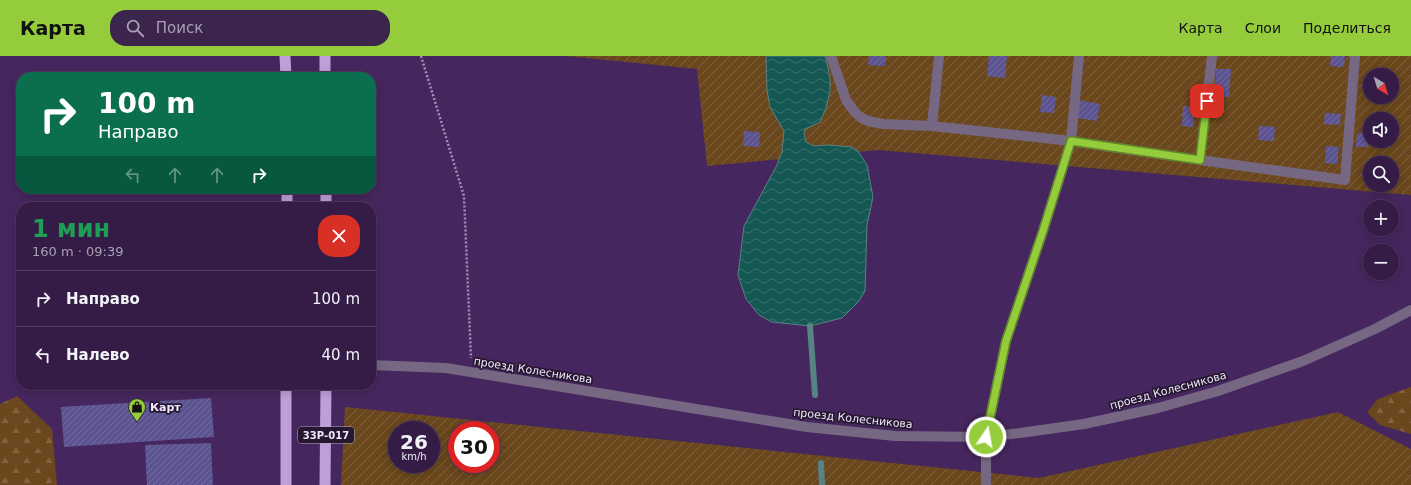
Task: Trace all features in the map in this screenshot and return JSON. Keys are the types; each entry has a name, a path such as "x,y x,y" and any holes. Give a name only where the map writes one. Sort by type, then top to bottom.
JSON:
{"highway":[{"path":"286,56 286,72"},
{"path":"325,56 325,72"},
{"name":"33Р-017","path":"286,390 286,485"},
{"name":"33Р-017","path":"325,485 326,390"}],"street":[{"path":"831,56 846,100 860,117 868,121 883,124 932,126 1071,141 1345,180 1355,56"},
{"path":"932,126 939,56"},
{"path":"986,485 986,437 1006,341 1071,141 1079,56"},
{"path":"1200,160 1212,56"},
{"name":"проезд Колесникова","path":"376,365 446,368 807,427 895,436 986,437 1084,424 1158,408 1218,391 1303,361 1375,329 1411,310"}],"path":[{"path":"421,56 464,196 472,372"}],"green space":[{"path":"567,56 1411,56 1411,195 1375,192 1399,192 1399,156 1363,156 1363,191 878,150 707,166 697,69"},
{"path":"1411,387 1411,434 1380,425 1367,412 1378,399"},
{"path":"17,396 52,429 57,485 0,485 0,404"},
{"path":"345,407 482,421 448,421 448,473 500,473 500,423 1039,478 1338,412 1411,449 1411,485 341,485"}],"water":[{"path":"766,56 825,56 830,79 830,91 826,108 820,122 805,129 804,134 806,142 814,146 827,145 852,147 858,151 867,165 873,197 867,225 865,291 859,301 842,318 810,326 772,322 759,315 746,299 738,275 744,226 776,167 782,152 784,131 770,107 767,90"}],"building":[{"path":"869,56 886,56 885,66 868,65"},
{"path":"989,56 1007,56 1005,78 987,76"},
{"path":"1331,56 1345,56 1344,67 1330,66"},
{"path":"1216,69 1231,69 1229,97 1214,96"},
{"path":"1042,95 1056,97 1054,113 1040,112"},
{"path":"1079,100 1100,104 1097,121 1077,118"},
{"path":"1183,106 1195,107 1193,127 1182,126"},
{"path":"1325,113 1341,114 1340,125 1324,124"},
{"path":"1259,126 1275,127 1274,141 1258,140"},
{"path":"744,131 760,132 759,147 743,146"},
{"path":"1357,133 1363,134 1363,147 1356,147"},
{"path":"1326,146 1339,147 1337,164 1325,163"},
{"name":"Карт","path":"211,398 214,437 64,447 61,407"},
{"path":"211,443 213,485 147,485 145,445"}],"waterway":[{"path":"810,326 815,395"},
{"path":"821,463 822,485"}],"place":[{"name":"Карт","path":"137,422"}],"route":[{"path":"986,437 1006,341 1071,141 1200,160 1207,101"}]}
